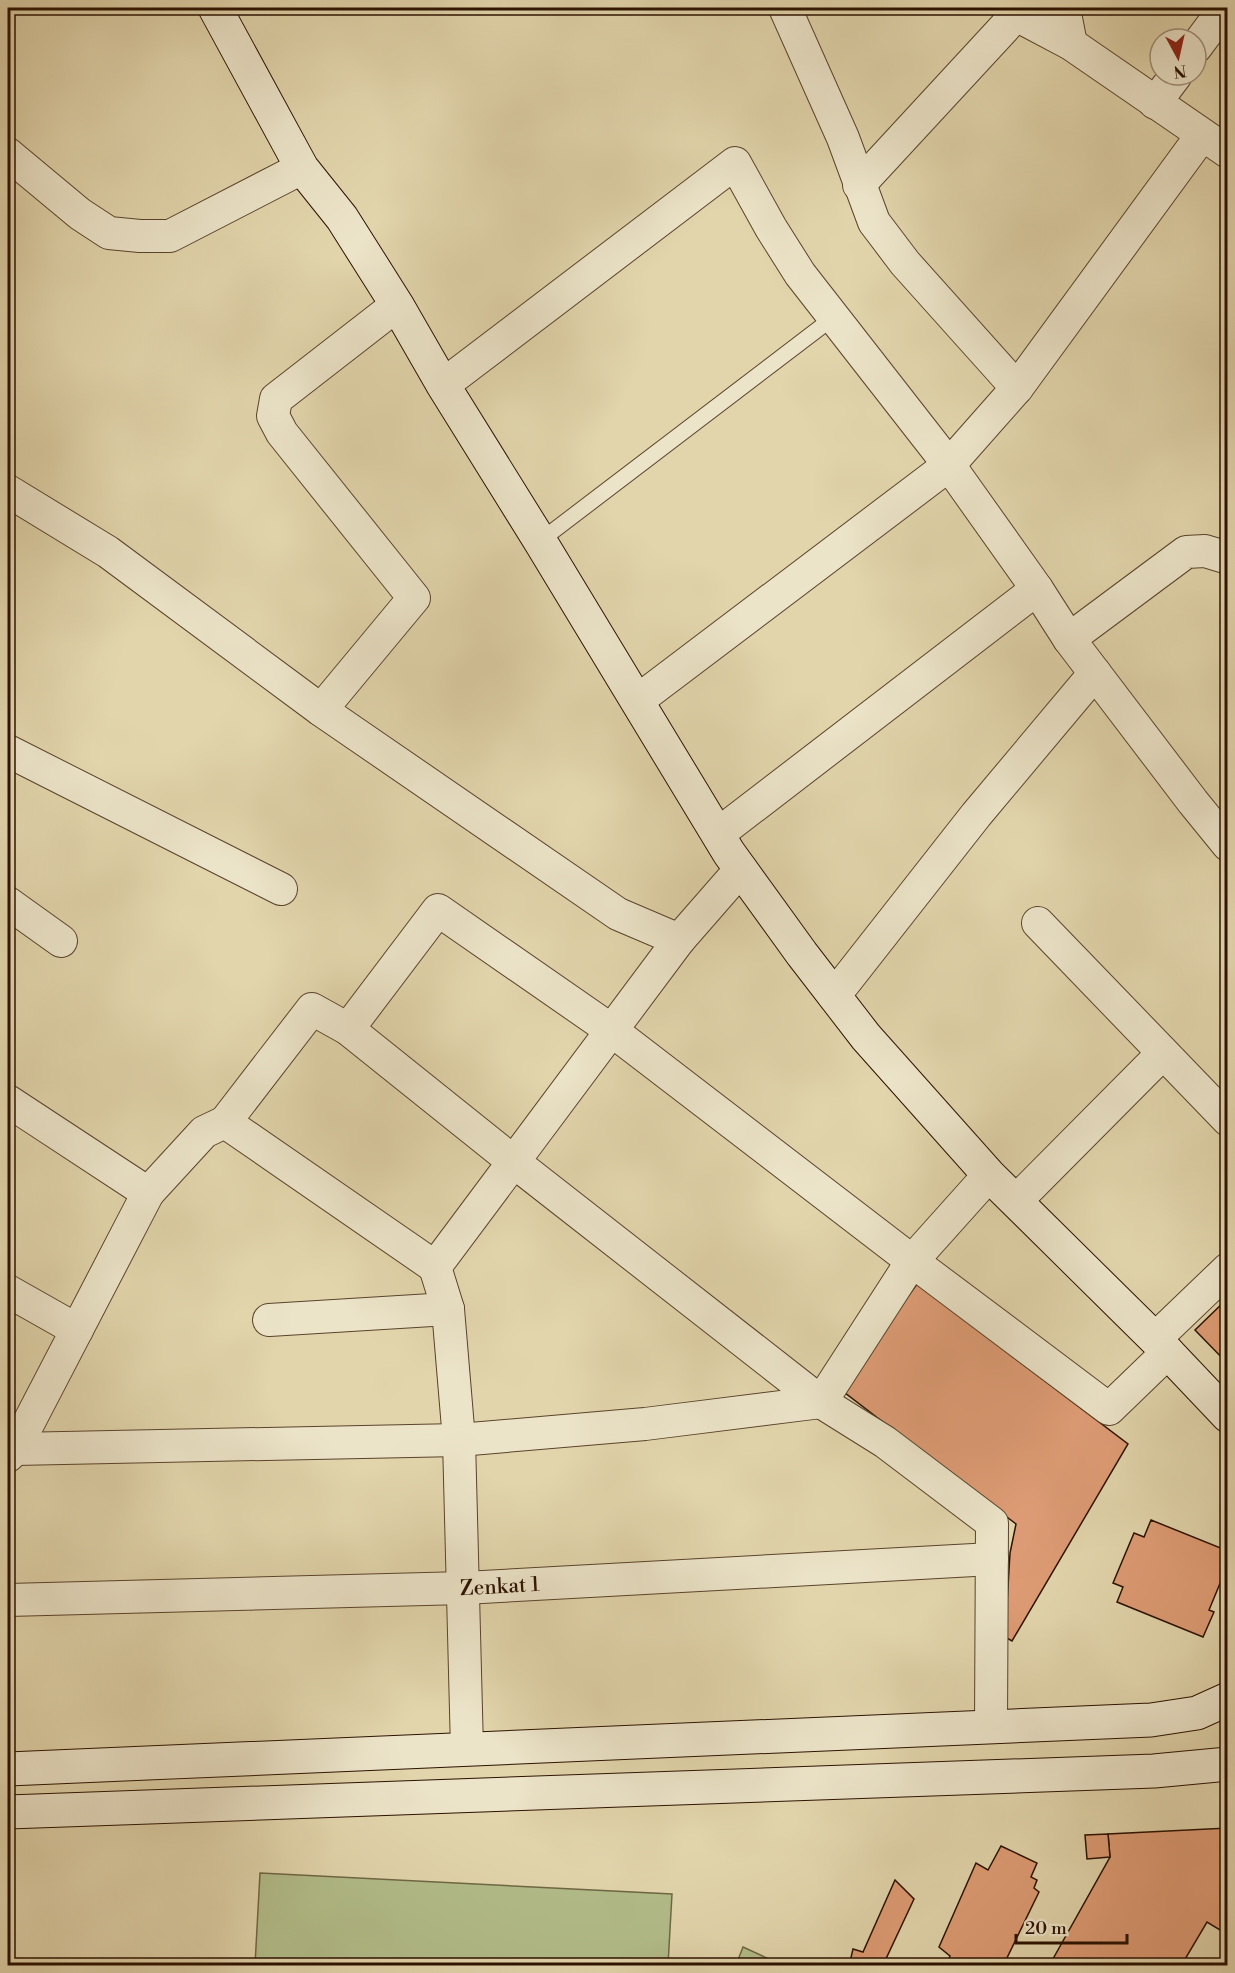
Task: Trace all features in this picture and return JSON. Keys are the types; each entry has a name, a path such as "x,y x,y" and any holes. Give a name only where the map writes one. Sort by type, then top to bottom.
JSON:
{"main road":[{"path":"215,8 302,168 342,218 397,305 442,385 741,869 866,1037 989,1175 1161,1346 1227,1416"},
{"path":"8,1769 1151,1720 1197,1713 1227,1699"},
{"path":"8,1812 1154,1771 1227,1764"}],"street":[{"path":"784,8 843,138 874,222 905,263 1017,388"},
{"path":"1064,8 1071,44"},
{"path":"1208,31 1225,8"},
{"path":"637,701 950,465 1017,388 1215,143 1071,44 1012,11 860,185"},
{"path":"1155,103 1167,87"},
{"path":"8,154 80,214 109,233 140,236 170,236 302,168"},
{"path":"442,385 735,163 800,274 950,465 1037,589 1069,639 1227,845"},
{"path":"321,710 414,598 282,433 273,416 276,399 397,305"},
{"path":"8,491 108,552 321,710 618,914 679,940"},
{"path":"1069,639 1186,552 1205,551 1227,557"},
{"path":"718,834 1037,589"},
{"path":"834,996 976,815 1095,673"},
{"path":"8,751 281,890"},
{"path":"435,1267 679,940 741,869"},
{"path":"8,903 61,941"},
{"path":"348,1029 438,910 611,1030 1108,1409 1227,1269"},
{"path":"1038,923 1227,1120"},
{"path":"821,1402 645,1424 459,1440 11,1453 148,1193 204,1132 225,1122 312,1009 348,1029 821,1402 885,1442 992,1523 992,1727"},
{"path":"1016,1202 1163,1053"},
{"path":"8,1101 148,1193"},
{"path":"225,1122 435,1267 448,1309 459,1440 467,1749"},
{"path":"821,1402 912,1261 989,1175"},
{"path":"8,1291 76,1330"},
{"path":"269,1320 448,1309"},
{"name":"Zenkat 1","path":"8,1600 464,1588 992,1559"}],"lane":[{"path":"540,541 834,317"}],"green space":[{"path":"260,1873 672,1894 668,1965 255,1965"},
{"path":"743,1947 782,1965 736,1965"}],"building":[{"path":"917,1284 1128,1444 1012,1641 1005,1637 1010,1553 1016,1524 840,1389"},
{"path":"1228,1298 1228,1364 1195,1330"},
{"path":"1151,1520 1228,1551 1228,1564 1209,1610 1214,1612 1203,1637 1117,1602 1123,1587 1113,1583 1134,1533 1144,1537"},
{"path":"1228,1828 1228,1920 1220,1930 1207,1922 1181,1966 1049,1966 1110,1857 1108,1834"},
{"path":"1108,1834 1110,1857 1087,1859 1085,1835"},
{"path":"1001,1846 1037,1863 1031,1877 1037,1880 1034,1888 1039,1892 1003,1966 946,1966 950,1956 939,1947 976,1863 988,1870"},
{"path":"895,1880 914,1899 885,1961 896,1966 849,1966 853,1949 863,1952"}]}
